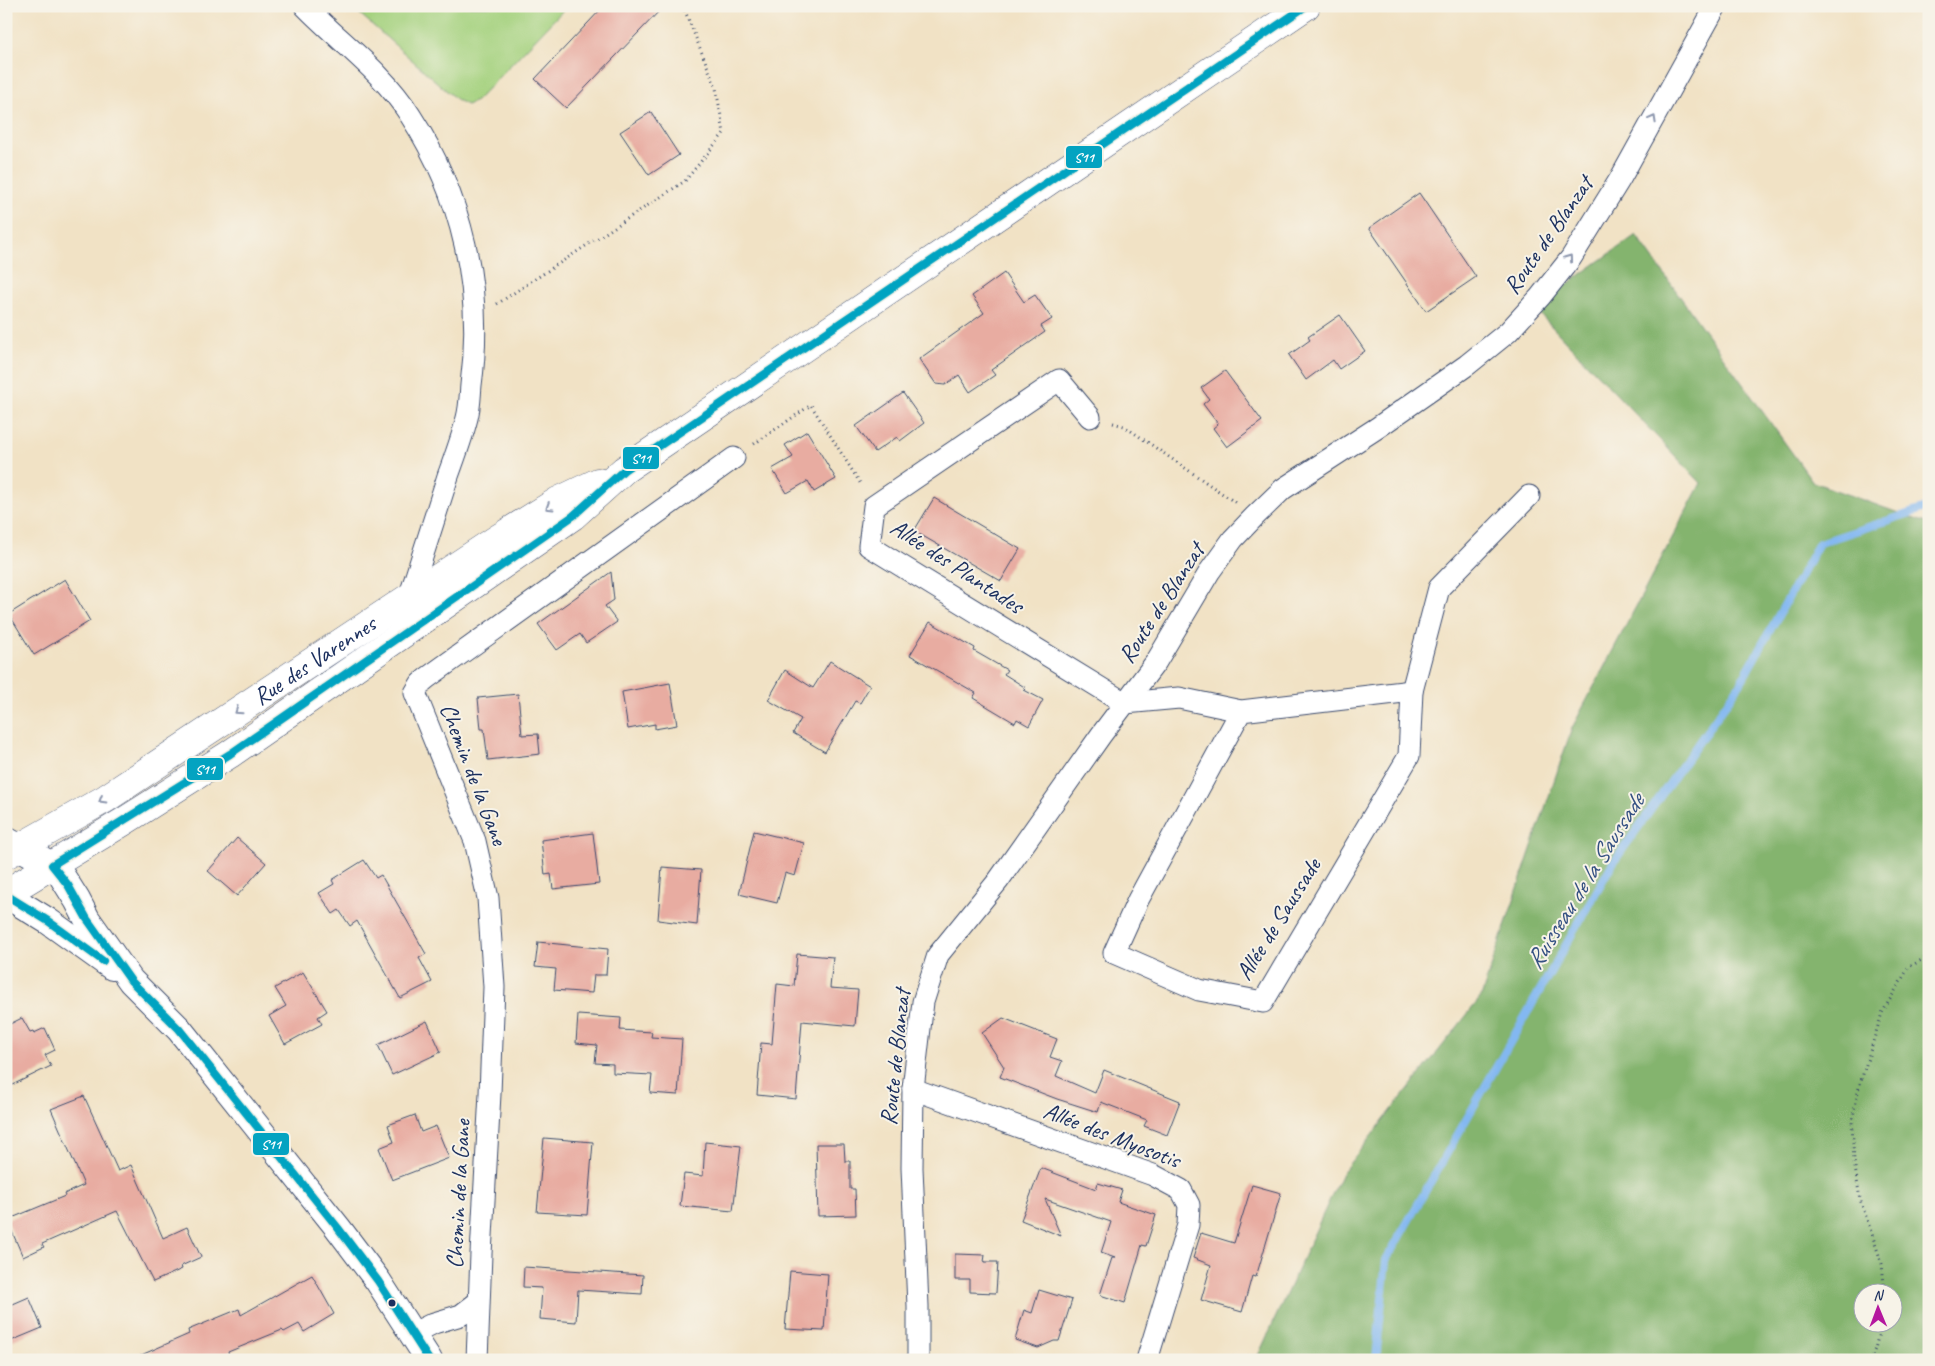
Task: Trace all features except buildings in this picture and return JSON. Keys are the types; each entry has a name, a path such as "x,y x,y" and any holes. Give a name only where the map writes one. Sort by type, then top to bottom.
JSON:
{"main road":[{"name":"Rue des Varennes","path":"6,894 230,754 416,609 497,539 558,501 624,470 1306,6"},
{"name":"Rue des Varennes","path":"10,847 105,799 309,662 416,609"}],"street":[{"path":"305,6 388,86 410,114 450,192 462,230 472,276 476,318 475,355 467,418 416,609"},
{"name":"Route de Blanzat","path":"918,1360 918,1306 912,1168 913,1089 924,1002 938,955 998,881 1156,662 1210,571 1233,539 1283,489 1377,428 1466,365 1508,332 1540,298 1570,258 1620,179 1716,6"},
{"name":"Allée des Plantades","path":"1090,417 1059,380 874,506 870,546 1125,703"},
{"name":"Chemin de la Gane","path":"477,1360 478,1302 494,988 488,898 475,841 415,693 421,683 427,678 734,458"},
{"path":"1125,703 1179,698 1241,711 1412,691 1439,588 1529,496"},
{"name":"Allée de Saussade","path":"1241,711 1138,900 1114,953 1199,990 1264,1002 1408,756 1412,691"},
{"path":"10,847 52,865 68,885 87,919 131,981"},
{"path":"6,894 48,921 131,981 179,1029 338,1228 378,1281 429,1360"},
{"name":"Allée des Myosotis","path":"913,1089 1152,1175 1181,1190 1189,1205 1188,1225 1148,1360"},
{"path":"412,1334 434,1323 460,1315 478,1302"}],"path":[{"path":"476,318 685,181 724,133 716,88 683,6"},
{"path":"734,458 811,405 874,506"},
{"path":"1090,417 1124,426 1255,516"},
{"path":"1884,1284 1882,1264 1860,1199 1854,1161 1852,1121 1859,1087 1882,1013 1909,967 1929,956"},
{"path":"1870,1360 1879,1334"}],"green space":[{"path":"351,6 567,6 476,101 467,105 457,100"},
{"path":"1636,235 1813,482 1929,524 1929,1360 1256,1360 1342,1173 1481,997 1572,728 1701,483 1534,308"}],"waterway":[{"name":"Ruisseau de la Saussade","path":"1376,1360 1386,1260 1611,866 1740,684 1819,543 1929,507"}],"transit line":[{"name":"S11","path":"429,1360 378,1281 338,1228 179,1029 131,981 87,919 68,885 52,865 230,754 573,516 624,470 1306,6"},
{"name":"S11","path":"6,895 48,921 103,961"}]}
